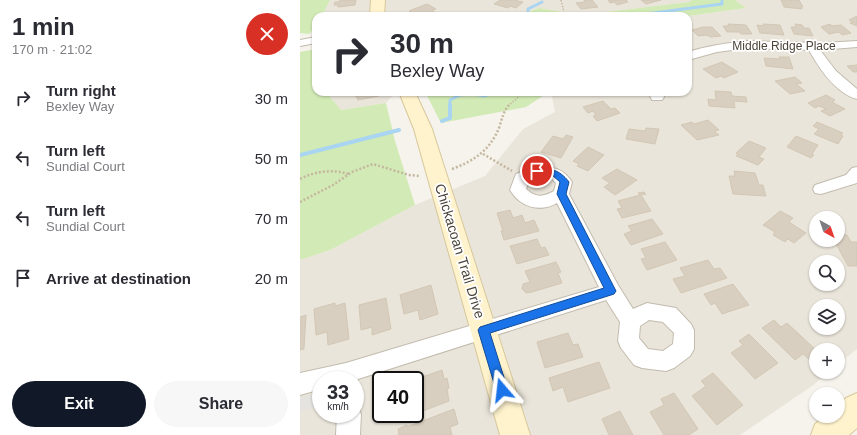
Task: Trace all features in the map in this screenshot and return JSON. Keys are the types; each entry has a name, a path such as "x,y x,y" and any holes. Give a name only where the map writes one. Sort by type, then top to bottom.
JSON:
{"street":[{"path":"378,0 378,12"},
{"path":"300,43 312,41"},
{"name":"Middle Ridge Place","path":"692,55 716,48 738,45 766,44 813,47 857,44"},
{"path":"813,47 823,66 831,75 857,95"},
{"name":"Chickacoan Trail Drive","path":"409,96 423,129 515,435"},
{"path":"561,194 546,202 528,200 518,190 522,178 537,171 554,172 564,182 561,194 611,291 630,321"},
{"path":"821,189 852,179 857,172"},
{"path":"364,371 484,330 611,291"},
{"path":"300,384 312,382"},
{"path":"826,435 857,408"},
{"path":"348,435 349,423"}],"path":[{"path":"561,0 564,12"},
{"path":"483,154 515,172 522,178"},
{"path":"300,178 316,172 335,171 349,174"}],"shaded area":[{"path":"330,0 692,0 690,2 606,12 563,12 539,8 528,12 324,12"},
{"path":"735,0 857,0 857,349 845,358 845,343 809,343 809,379 820,379 740,435 300,435 300,260 330,250 415,205 485,176 523,129 555,112 552,96 692,96 692,15 746,8"},
{"path":"329,96 392,96 386,103 341,110"},
{"path":"312,395 312,408 300,411 300,397"}],"green space":[{"path":"300,0 330,0 324,12 312,12 312,31 309,34 300,33"},
{"path":"692,0 735,0 746,8 692,15 692,12 606,12 689,2"},
{"path":"539,8 563,12 528,12"},
{"path":"312,50 312,96 329,96 341,110 386,103 395,141 415,205 330,250 300,260 300,52"},
{"path":"427,96 543,96 526,107 441,123"}],"building":[{"path":"340,0 356,0 355,5 338,7 338,5 334,5 335,2 339,2"},
{"path":"500,0 514,0 523,2 516,8 510,6 508,8 494,4"},
{"path":"584,0 592,0 598,7 581,9 576,3 585,2"},
{"path":"608,0 626,0 628,2 617,5 614,2 610,3"},
{"path":"641,0 661,0 646,4"},
{"path":"781,0 799,0 803,7 801,7 802,9 784,7"},
{"path":"427,4 436,9 432,10 435,12 409,11"},
{"path":"857,16 857,26 850,23 853,22 849,20"},
{"path":"728,24 746,25 752,34 727,32 723,26 729,26"},
{"path":"763,24 780,25 784,35 760,33 757,25 764,26"},
{"path":"795,24 802,25 804,28 809,28 813,36 794,34 791,27 796,27"},
{"path":"830,24 832,26 841,25 851,33 842,35 839,32 829,34 821,27"},
{"path":"703,27 712,27 721,36 698,36 692,30"},
{"path":"779,57 789,57 793,69 766,66 764,58 780,59"},
{"path":"722,62 738,72 724,78 721,76 716,78 703,69"},
{"path":"857,65 857,72 853,72 847,66"},
{"path":"795,77 802,83 796,84 805,91 790,94 775,81"},
{"path":"715,91 731,92 732,96 746,97 747,102 734,101 735,108 709,106 708,99 716,100"},
{"path":"826,95 835,100 832,102 845,109 830,116 821,111 826,109 819,106 815,108 808,103"},
{"path":"356,96 379,96 358,100"},
{"path":"603,101 611,109 615,108 620,113 597,121 593,116 596,115 593,111 588,113 583,107"},
{"path":"708,120 719,130 714,131 719,135 697,140 681,125 692,122 694,124"},
{"path":"817,122 843,133 841,135 843,136 838,144 814,134 819,129 813,126"},
{"path":"646,128 659,129 655,144 626,139 629,129 645,131"},
{"path":"566,135 573,137 561,158 541,152 553,136 563,139"},
{"path":"796,136 818,145 812,154 814,155 811,158 787,147"},
{"path":"749,141 766,148 759,157 764,159 758,165 736,156 738,154 736,153"},
{"path":"588,147 604,155 588,171 577,166 579,164 573,161"},
{"path":"617,169 637,180 615,195 604,187 610,183 602,178"},
{"path":"734,171 755,173 759,185 763,185 766,196 733,194 729,176 735,176"},
{"path":"644,192 646,194 641,195 651,211 622,218 617,209 622,208 618,201 640,195 638,193"},
{"path":"510,210 513,218 522,215 525,223 534,220 539,231 504,240 501,231 503,231 497,213"},
{"path":"780,211 793,218 789,222 806,233 794,243 788,239 785,242 773,235 775,232 763,225"},
{"path":"652,219 663,234 631,245 624,234 632,231 628,226"},
{"path":"845,235 847,235 851,242 857,242 857,266 848,266 845,260 845,255 842,255 838,247 845,247"},
{"path":"537,239 541,248 545,247 549,255 517,264 510,246"},
{"path":"665,242 677,260 647,270 641,259 646,258 641,249"},
{"path":"708,260 714,269 720,268 727,278 681,293 673,279 685,276 680,268"},
{"path":"556,262 561,272 558,273 562,283 526,293 522,289 523,284 530,282 525,271"},
{"path":"733,284 749,305 722,314 715,303 711,305 704,294"},
{"path":"431,285 438,314 420,320 418,310 404,314 400,295"},
{"path":"386,298 391,329 372,335 372,327 361,330 359,305"},
{"path":"335,303 335,306 345,303 349,339 328,345 327,332 316,335 314,309"},
{"path":"306,315 304,349 300,350 300,317"},
{"path":"774,320 781,327 787,323 809,343 809,359 803,354 795,360 762,328"},
{"path":"568,333 573,345 578,344 583,357 545,368 537,342"},
{"path":"749,334 778,363 755,379 731,353 743,345 739,341"},
{"path":"599,362 610,388 568,402 563,387 553,391 549,378"},
{"path":"442,370 444,379 447,378 449,401 424,411 424,376"},
{"path":"713,373 743,405 717,425 692,396 706,386 701,381"},
{"path":"674,393 698,429 689,435 664,435 650,412 664,405 661,399"},
{"path":"454,409 458,424 450,427 452,435 399,435 398,429 407,425 407,427 417,423 424,423 424,420"},
{"path":"620,411 633,435 609,435 602,419"}],"waterway":[{"path":"661,12 722,4 722,0"},
{"path":"528,12 528,9 542,2"},
{"path":"442,121 450,118 450,100 458,96"},
{"path":"300,155 399,130"}],"route":[{"path":"502,390 484,330 611,291 561,194 564,182 554,172 537,171"}]}
